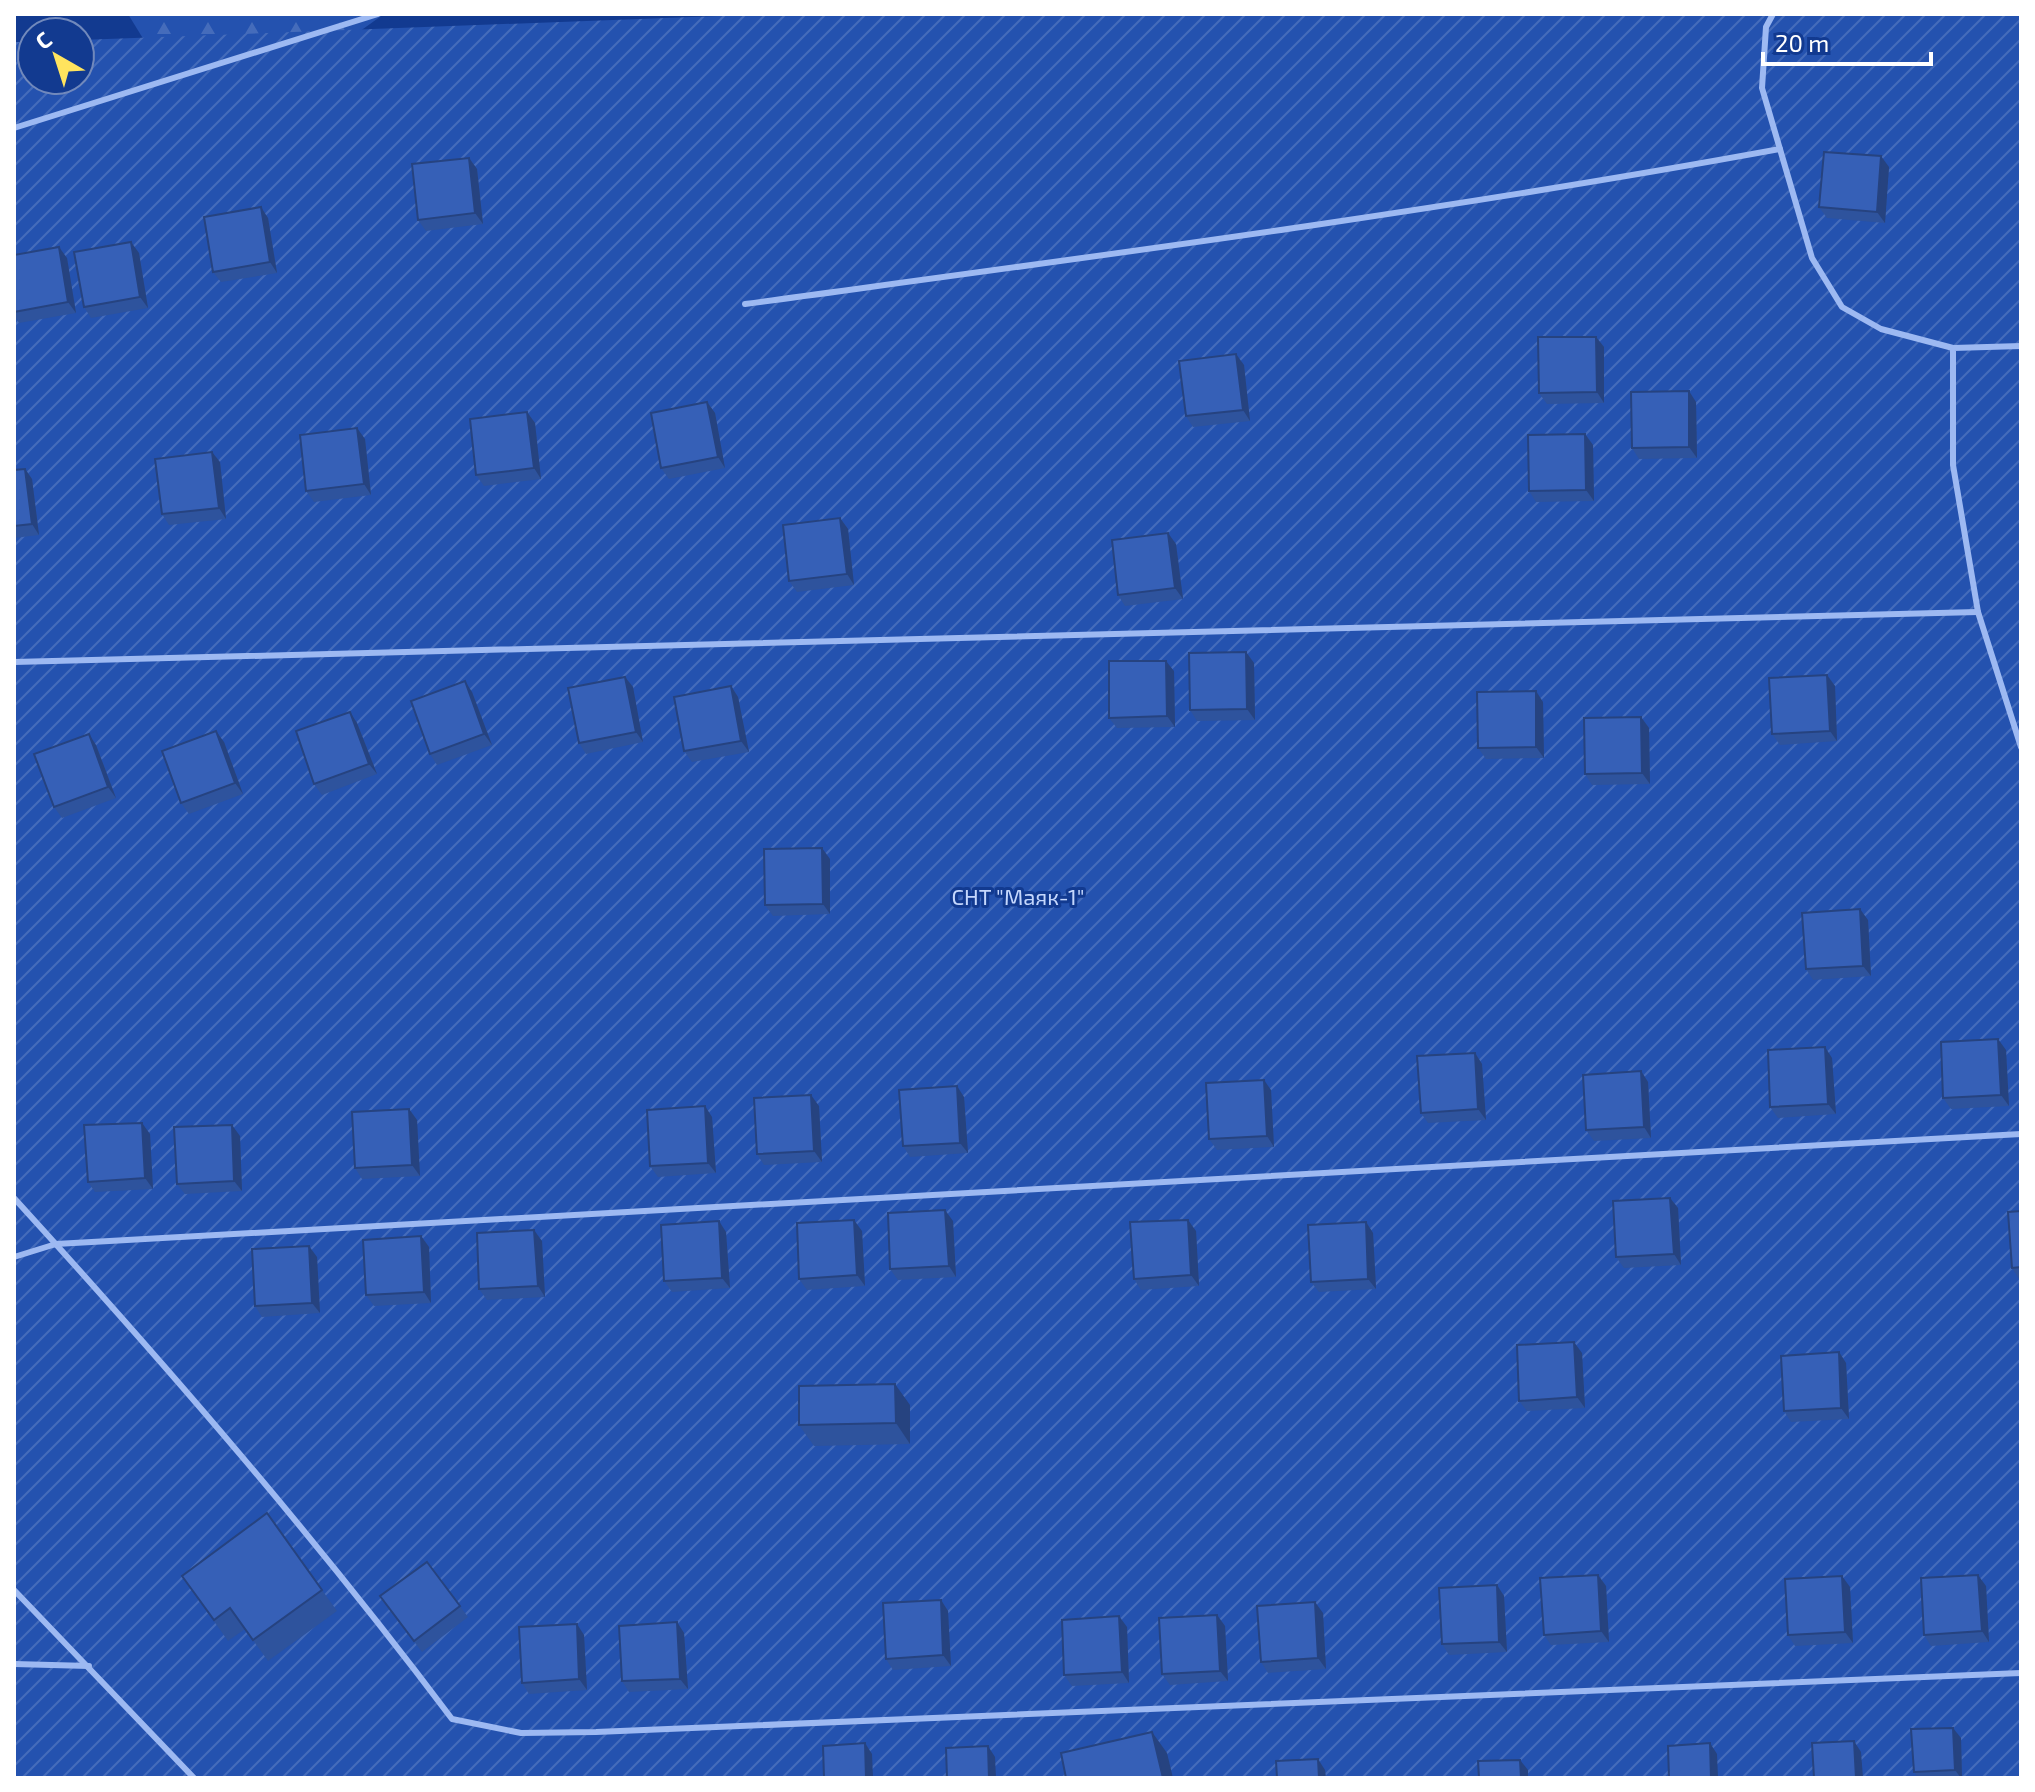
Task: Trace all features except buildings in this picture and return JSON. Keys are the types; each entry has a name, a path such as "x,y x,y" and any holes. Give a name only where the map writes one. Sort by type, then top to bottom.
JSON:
{"lane":[{"path":"14,128 378,14"},
{"path":"1773,14 1766,27 1762,88 1812,258 1842,307 1881,329 1953,348 2021,346"},
{"path":"745,304 1181,244 1644,174 1780,149"},
{"path":"1953,348 1953,465 1978,612 2021,747"},
{"path":"14,662 1978,612"},
{"path":"14,1257 56,1244 2021,1134"},
{"path":"14,1198 369,1608 452,1719 521,1733 596,1732 2021,1673"},
{"path":"14,1590 194,1778"},
{"path":"14,1664 89,1666"}],"green space":[{"path":"128,14 384,14 283,86 147,45"},
{"name":"СНТ \"Маяк-1\"","path":"772,14 2021,14 2021,1778 14,1778 14,42 16,96 96,96 96,39"}]}
